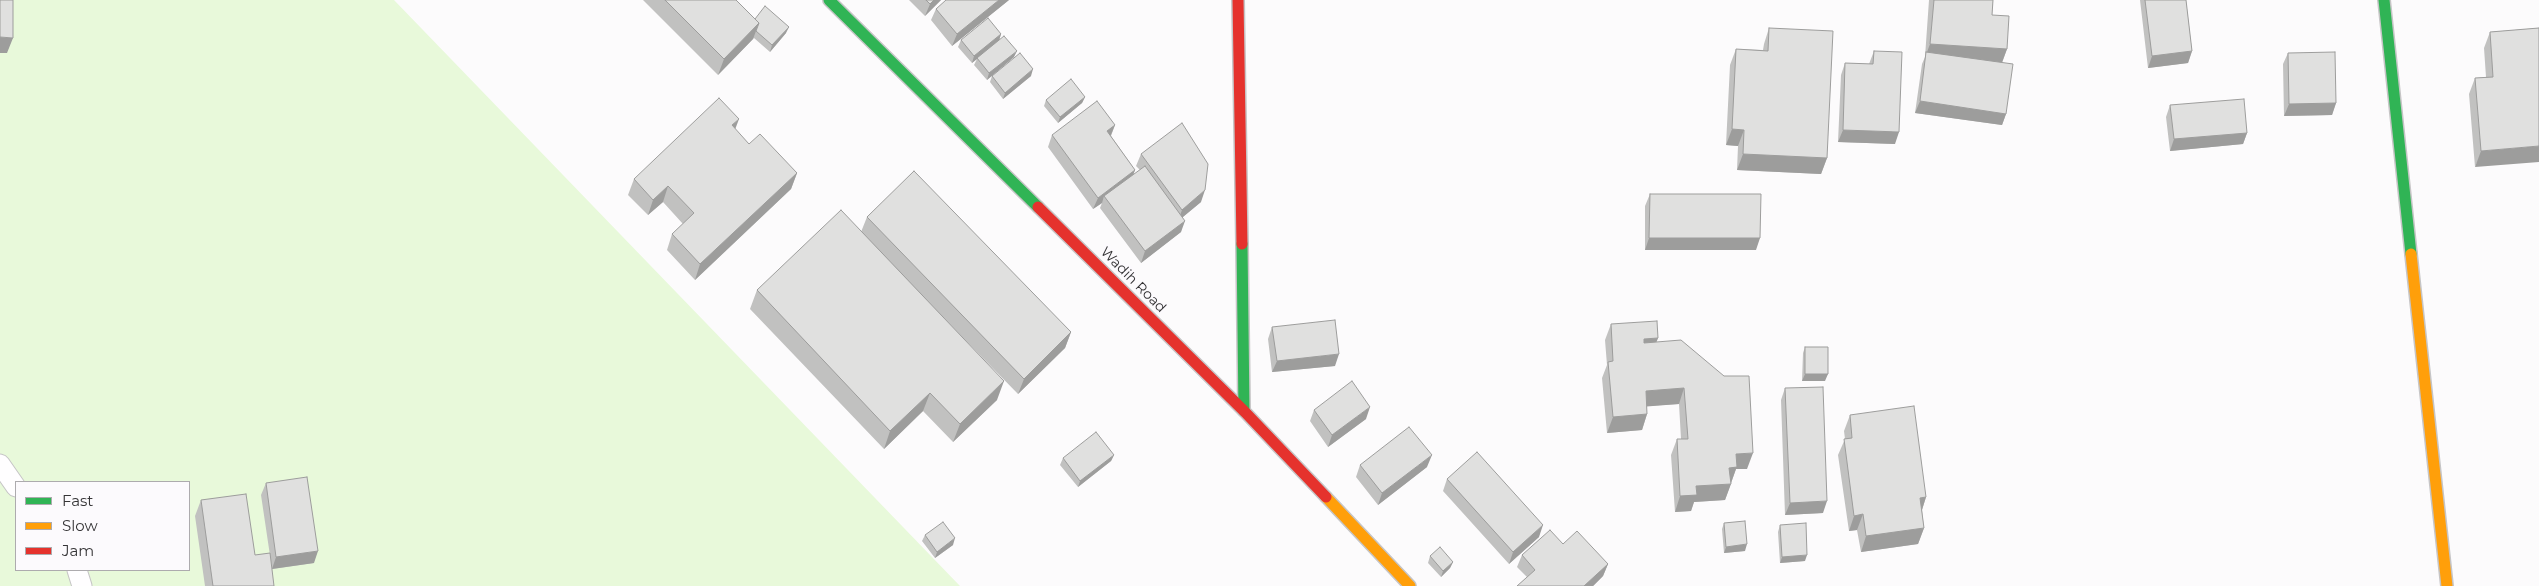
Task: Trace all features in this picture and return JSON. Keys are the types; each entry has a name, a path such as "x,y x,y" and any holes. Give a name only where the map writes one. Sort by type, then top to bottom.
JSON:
{"street":[{"name":"Wadih Road","path":"828,0 1244,411 1410,586"},
{"path":"1238,0 1244,411"},
{"path":"2384,0 2447,586"}],"lane":[{"path":"0,464 15,486"},
{"path":"77,571 82,586"}],"green space":[{"path":"0,0 394,0 960,586 0,586"}],"building":[{"path":"0,0 13,0 13,38 0,37"},
{"path":"665,0 736,0 759,23 724,59"},
{"path":"926,0 934,0 930,4"},
{"path":"946,0 999,0 957,34 936,9"},
{"path":"1934,0 1993,0 1992,15 2009,16 2007,49 1930,44"},
{"path":"2145,0 2186,0 2192,51 2152,56"},
{"path":"765,6 789,27 772,45 756,31 759,23 755,19"},
{"path":"988,18 1001,34 974,56 961,40"},
{"path":"1769,28 1833,31 1827,158 1743,154 1744,130 1732,129 1736,49 1768,51"},
{"path":"2539,28 2539,146 2481,151 2475,78 2493,77 2490,32"},
{"path":"1004,36 1017,51 989,73 977,58"},
{"path":"1874,51 1902,52 1899,132 1843,130 1845,63 1873,64"},
{"path":"1926,52 2013,64 2006,114 1920,101"},
{"path":"2335,52 2336,103 2289,104 2288,53"},
{"path":"1020,53 1033,69 1005,93 992,76"},
{"path":"1071,79 1085,97 1060,117 1046,100"},
{"path":"719,98 739,119 732,125 749,144 760,134 797,173 700,264 672,234 694,213 668,186 653,200 634,179"},
{"path":"2244,99 2247,133 2174,139 2170,105"},
{"path":"1097,101 1115,125 1107,131 1135,170 1098,198 1052,135"},
{"path":"1182,123 1208,164 1205,190 1182,210 1141,154"},
{"path":"1145,166 1185,221 1145,251 1104,196"},
{"path":"914,171 1071,332 1024,379 867,217"},
{"path":"1650,194 1761,194 1760,238 1649,238"},
{"path":"841,210 1004,381 960,424 930,393 890,431 757,290"},
{"path":"1335,320 1339,354 1277,361 1272,327"},
{"path":"1657,321 1658,338 1644,339 1644,343 1681,340 1724,376 1749,376 1753,453 1736,454 1737,467 1729,468 1731,484 1696,486 1697,495 1680,496 1677,439 1688,439 1684,388 1646,391 1647,414 1613,417 1608,362 1613,361 1611,324"},
{"path":"1805,347 1828,347 1828,374 1805,374"},
{"path":"1352,381 1370,407 1332,435 1314,410"},
{"path":"1823,387 1827,501 1790,503 1785,388"},
{"path":"1914,406 1926,497 1920,498 1924,528 1866,536 1863,514 1854,516 1844,439 1852,438 1850,415"},
{"path":"1409,427 1432,455 1382,493 1360,465"},
{"path":"1096,432 1114,455 1080,481 1063,458"},
{"path":"1477,452 1543,525 1513,552 1447,479"},
{"path":"307,477 318,551 276,557 266,483"},
{"path":"246,494 255,555 270,553 274,586 213,586 201,500"},
{"path":"1745,521 1747,544 1726,547 1724,523"},
{"path":"943,522 955,538 937,552 925,535"},
{"path":"1806,523 1807,555 1782,557 1780,525"},
{"path":"1550,530 1563,544 1577,531 1608,564 1584,586 1517,586 1535,570 1522,555"},
{"path":"1440,547 1453,562 1443,571 1430,556"}],"traffic: fast":[{"path":"829,0 1038,207"},
{"path":"2384,0 2411,254"},
{"path":"1242,244 1244,411"}],"traffic: slow":[{"path":"2411,254 2447,586"},
{"path":"1326,497 1410,586"}],"traffic: jam":[{"path":"1238,0 1242,244"},
{"path":"1038,207 1244,411 1326,497"}]}
